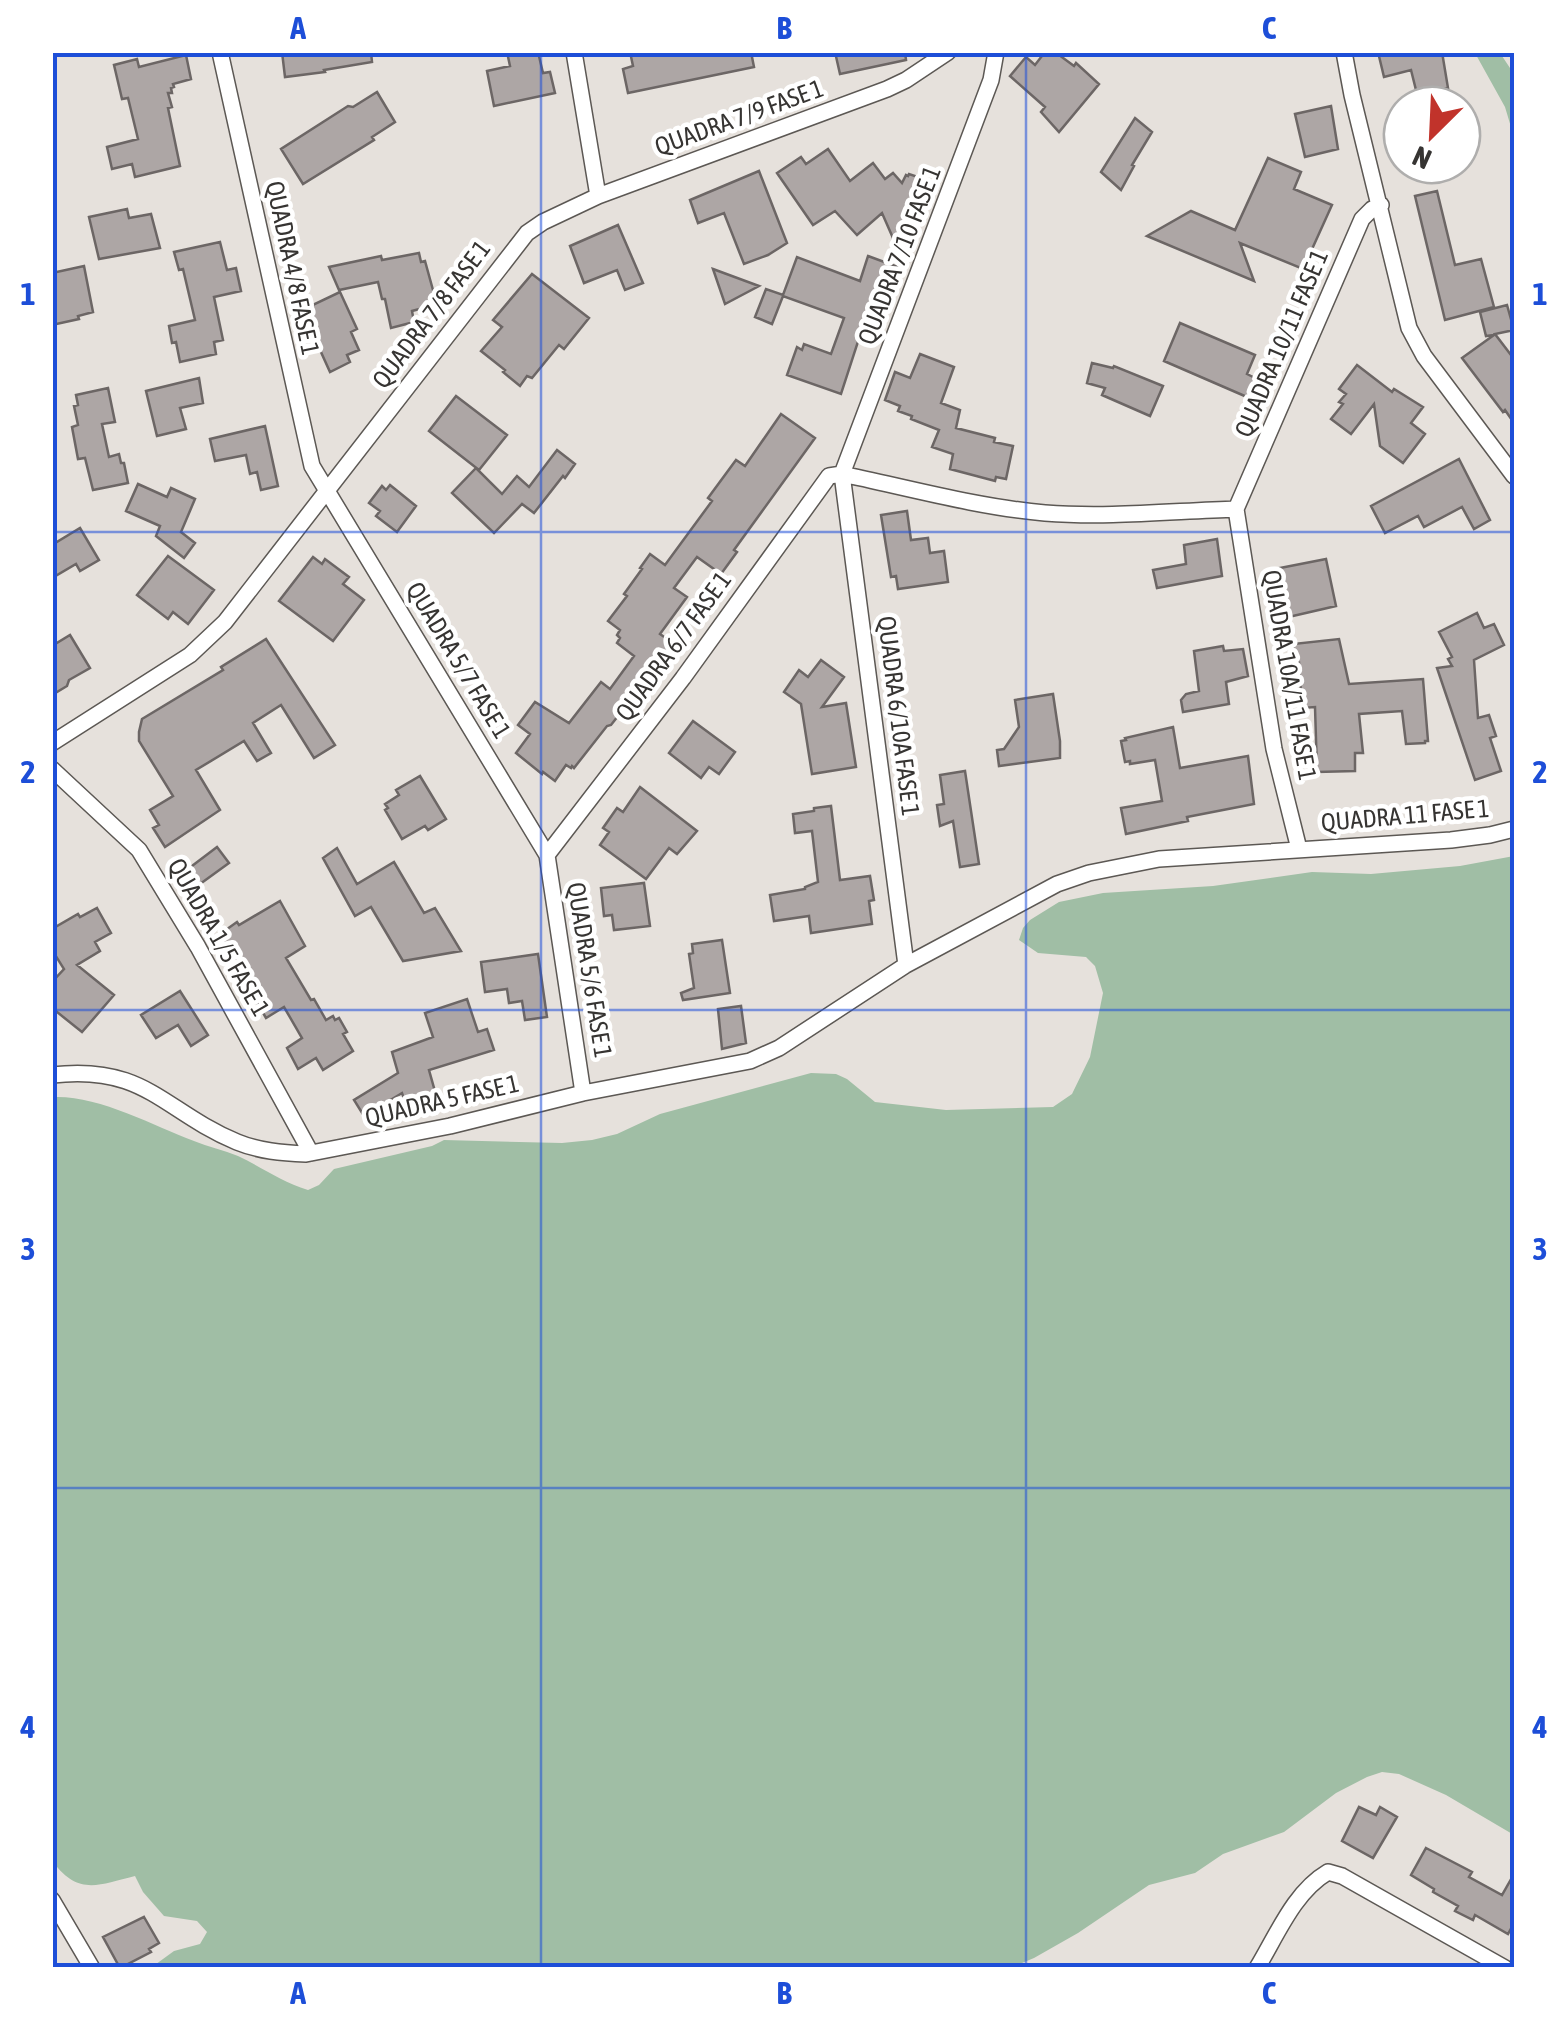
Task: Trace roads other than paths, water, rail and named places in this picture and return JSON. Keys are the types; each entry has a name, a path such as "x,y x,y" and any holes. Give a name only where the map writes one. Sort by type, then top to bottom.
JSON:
{"street":[{"name":"QUADRA 4/8 FASE 1","path":"220,52 312,466 328,490"},
{"path":"574,52 598,196"},
{"name":"QUADRA 7/9 FASE 1","path":"598,196 887,89 906,80 928,58 948,52"},
{"name":"QUADRA 7/10 FASE 1","path":"842,474 992,80 996,52"},
{"path":"1344,52 1410,328 1424,356 1514,476"},
{"name":"QUADRA 7/8 FASE 1","path":"52,744 206,642 527,233 598,196"},
{"name":"QUADRA 10/11 FASE 1","path":"1236,509 1362,219 1381,205"},
{"path":"842,474 1046,513 1236,509"},
{"name":"QUADRA 6/7 FASE 1","path":"547,855 683,678 825,479 842,474"},
{"name":"QUADRA 6/10A FASE 1","path":"842,474 906,965"},
{"name":"QUADRA 5/7 FASE 1","path":"328,490 547,855"},
{"name":"QUADRA 10A/11 FASE 1","path":"1236,509 1274,749 1299,848"},
{"name":"QUADRA 1/5 FASE 1","path":"52,769 139,850 198,947 312,1153"},
{"name":"QUADRA 11 FASE 1","path":"906,965 1057,884 1122,864 1299,848 1451,840 1514,829"},
{"name":"QUADRA 5/6 FASE 1","path":"547,855 583,1093"},
{"name":"QUADRA 5 FASE 1","path":"52,1075 96,1073 120,1078 148,1089 251,1147 312,1153 750,1060 780,1048 906,965"},
{"path":"1257,1968 1299,1898 1328,1872 1342,1876 1505,1968"},
{"path":"52,1900 92,1968"}]}
